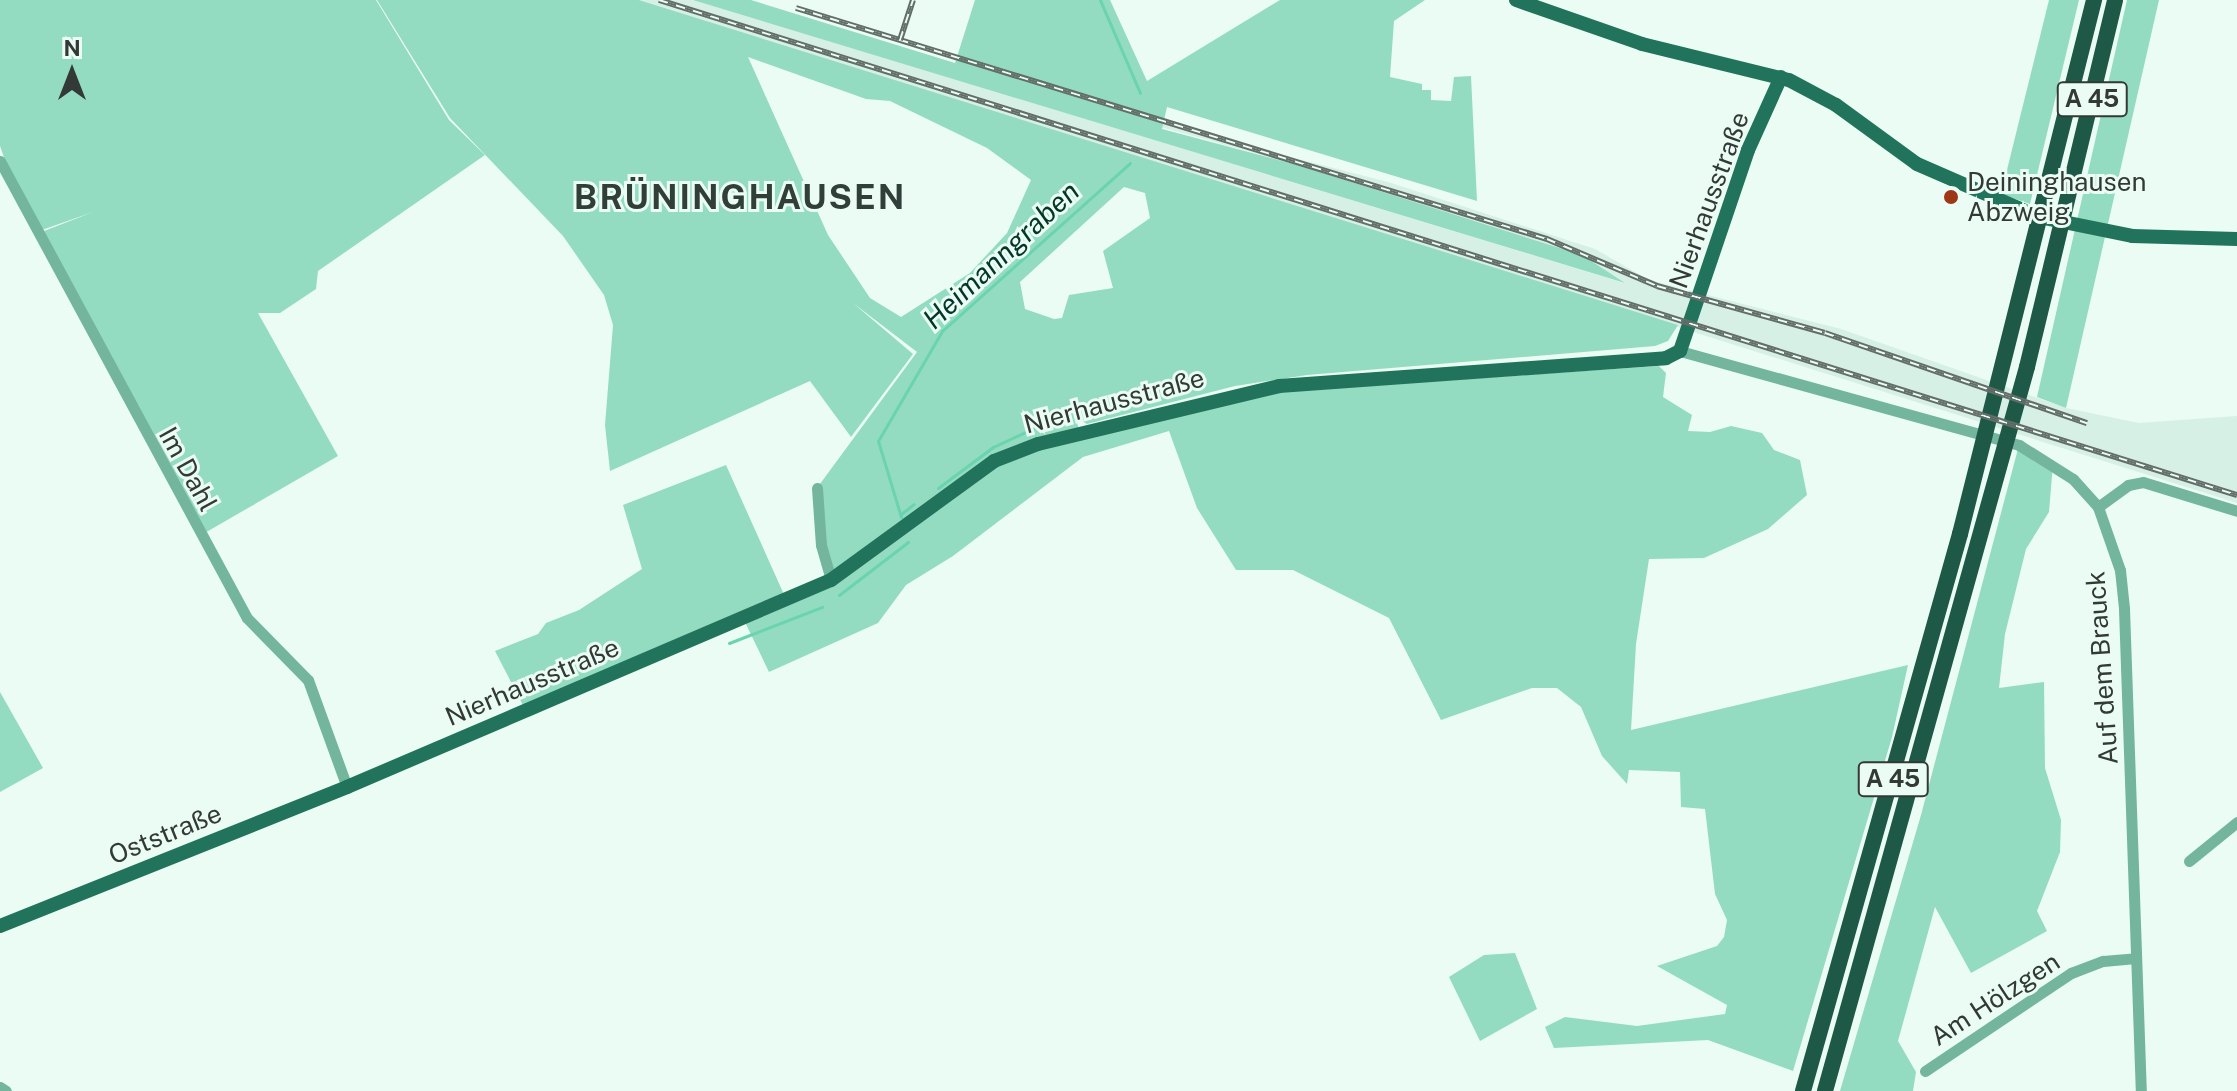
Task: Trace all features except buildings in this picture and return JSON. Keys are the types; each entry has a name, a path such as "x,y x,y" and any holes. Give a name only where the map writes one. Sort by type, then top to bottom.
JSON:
{"highway":[{"name":"A 45","path":"1803,1091 1977,464 2094,0"},
{"name":"A 45","path":"1825,1091 2027,367 2115,0"}],"main road":[{"path":"1516,0 1642,44 1781,77 1836,105 1917,164 1996,202 2132,236 2237,239"},
{"name":"Nierhausstraße","path":"347,787 831,580 994,461 1038,444 1279,386 1666,358 1680,351 1687,334 1748,150 1781,77"},
{"name":"Oststraße","path":"0,926 347,787"}],"street":[{"name":"Im Dahl","path":"0,161 70,299 247,618 308,680 347,787"},
{"name":"Auf dem Brauck","path":"1680,351 2019,445 2073,479 2098,507 2120,570 2125,611 2141,1091"},
{"path":"2098,507 2128,485 2143,482 2237,511"},
{"path":"817,488 821,545 831,580"},
{"path":"2189,861 2237,822"},
{"name":"Am Hölzgen","path":"1925,1071 2071,973 2103,961 2136,958"},
{"path":"0,1087 6,1091"}],"shaded area":[{"path":"639,0 695,0 1624,283 1582,255 1301,166 1082,105 958,52 1240,144 1388,182 1595,249 1649,280 1841,329 2066,408 2139,423 2237,416 2237,503"}],"green space":[{"path":"0,0 376,0 449,120 485,155 318,271 316,289 280,313 258,313 338,456 203,534 39,233 93,212 39,231 6,163 0,146"},
{"path":"377,0 639,0 1678,325 1668,341 1655,346 1307,375 1235,386 1087,424 1076,417 1080,436 1271,392 1659,366 1666,373 1663,397 1692,415 1688,431 1710,432 1731,426 1762,433 1774,450 1800,460 1807,495 1768,529 1704,558 1649,559 1636,644 1631,730 1908,665 1892,737 1793,1071 1708,1040 1554,1048 1545,1027 1565,1017 1637,1026 1725,1014 1727,1005 1657,966 1717,946 1724,937 1727,920 1715,894 1705,809 1681,807 1680,772 1629,770 1627,784 1602,756 1581,707 1557,688 1532,688 1441,720 1389,618 1293,570 1236,570 1197,508 1169,431 1083,457 953,556 906,585 878,623 769,672 743,618 529,717 495,651 538,634 546,623 579,610 642,569 623,505 726,465 786,599 830,580 817,488 917,352 853,303 913,354 851,437 810,381 610,471 605,425 613,325 604,295 563,236 450,118","holes":["748,57 866,99 890,101 987,148 1031,180 1007,233 970,273 901,317 870,298 828,235","1124,187 1145,193 1150,218 1103,251 1113,288 1069,295 1062,318 1054,319 1025,309 1020,282"]},
{"path":"693,0 751,0 955,63 975,0 1110,0 1147,81 1280,0 1425,0 1394,21 1390,77 1422,84 1422,90 1431,90 1431,100 1451,101 1454,77 1471,76 1477,201 1167,107 1162,129 1301,166 1582,255 1625,283"},
{"path":"2049,0 2079,0 2030,204 2001,194"},
{"path":"2127,0 2159,0 2066,408 2037,397"},
{"path":"2019,445 2053,464 2049,512 2026,549 2005,634 1999,688 2044,682 2045,768 2061,820 2060,852 2037,911 2047,931 1971,973 1935,907 1898,1041 1916,1072 1913,1091 1840,1091 1921,815"},
{"path":"0,692 43,768 0,792"},
{"path":"1515,953 1537,1009 1480,1041 1449,977 1484,955"}],"waterway":[{"name":"Heimanngraben","path":"1100,0 1140,93"},
{"name":"Heimanngraben","path":"901,517 878,441 942,331 1130,163"},
{"path":"938,488 993,447 1034,428"},
{"path":"901,514 914,504"},
{"name":"Heimanngraben","path":"839,595 908,542"},
{"name":"Heimanngraben","path":"729,643 822,607"}],"railway":[{"path":"659,0 2237,495"},
{"path":"900,40 913,0"},
{"path":"796,8 1547,239 1657,286 1825,333 2087,423"}],"place":[{"name":"Deininghausen Abzweig","path":"1951,197"}],"district":[{"name":"BRÜNINGHAUSEN","path":"740,198"}]}
